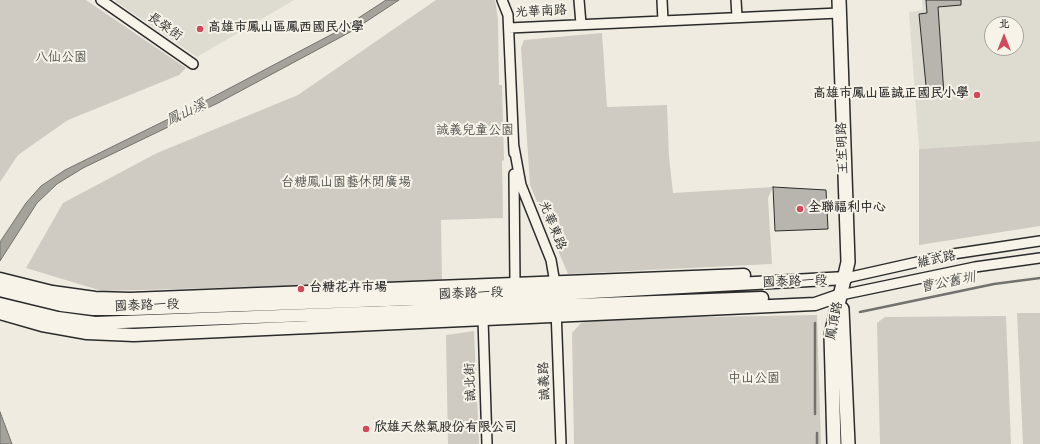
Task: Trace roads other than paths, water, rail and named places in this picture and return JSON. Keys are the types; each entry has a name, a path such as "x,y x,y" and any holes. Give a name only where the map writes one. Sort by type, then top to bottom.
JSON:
{"main road":[{"name":"王生明路","path":"839,6 848,262 846,278 841,295"},
{"name":"鳳頂路","path":"834,444 831,335 841,295"},
{"name":"鳳頂路","path":"841,295 848,444"}],"street":[{"name":"光華東路","path":"502,0 508,15 509,28 514,147 516,284"},
{"path":"579,0 581,24"},
{"path":"662,0 663,21"},
{"path":"736,0 737,17"},
{"name":"長榮街","path":"104,1 193,64"},
{"name":"光華南路","path":"509,28 737,17 839,6"},
{"name":"光華東路","path":"514,147 521,185 550,260 556,300"},
{"name":"維武路","path":"846,278 953,254 1040,241"},
{"name":"維武路","path":"841,295 975,267 1040,258"},
{"name":"國泰路一段","path":"1,309 42,325 87,333 134,335 483,319 612,286 846,278"},
{"name":"國泰路一段","path":"4,286 88,297 130,298 516,284 556,300"},
{"name":"國泰路一段","path":"4,286 61,305 93,309 841,295"},
{"name":"國泰路一段","path":"1,309 95,323 556,300"},
{"name":"誠義路","path":"556,300 561,444"},
{"name":"誠北街","path":"483,319 487,444"}],"water":[{"name":"鳳山溪","path":"386,0 399,0 352,31 315,51 218,103 83,168 57,184 37,203 0,261 0,242 26,203 41,186 65,170 209,99 340,30"},
{"path":"0,412 12,444 0,444"}],"waterway":[{"name":"曹公舊圳","path":"860,312 994,284 1040,278"},
{"name":"曹公舊圳","path":"815,323 815,414"},
{"name":"曹公舊圳","path":"817,433 817,444"}],"place":[{"name":"高雄市鳳山區鳳西國民小學","path":"200,29"},
{"name":"高雄市鳳山區誠正國民小學","path":"977,95"},
{"name":"全聯福利中心","path":"800,209"},
{"name":"台糖花卉市場","path":"301,289"},
{"name":"欣雄天然氣股份有限公司","path":"366,429"}],"park label":[{"name":"八仙公園","path":"61,59"},
{"name":"誠義兒童公園","path":"475,132"},
{"name":"台糖鳳山園藝休閒廣場","path":"346,184"},
{"name":"中山公園","path":"754,380"}]}
